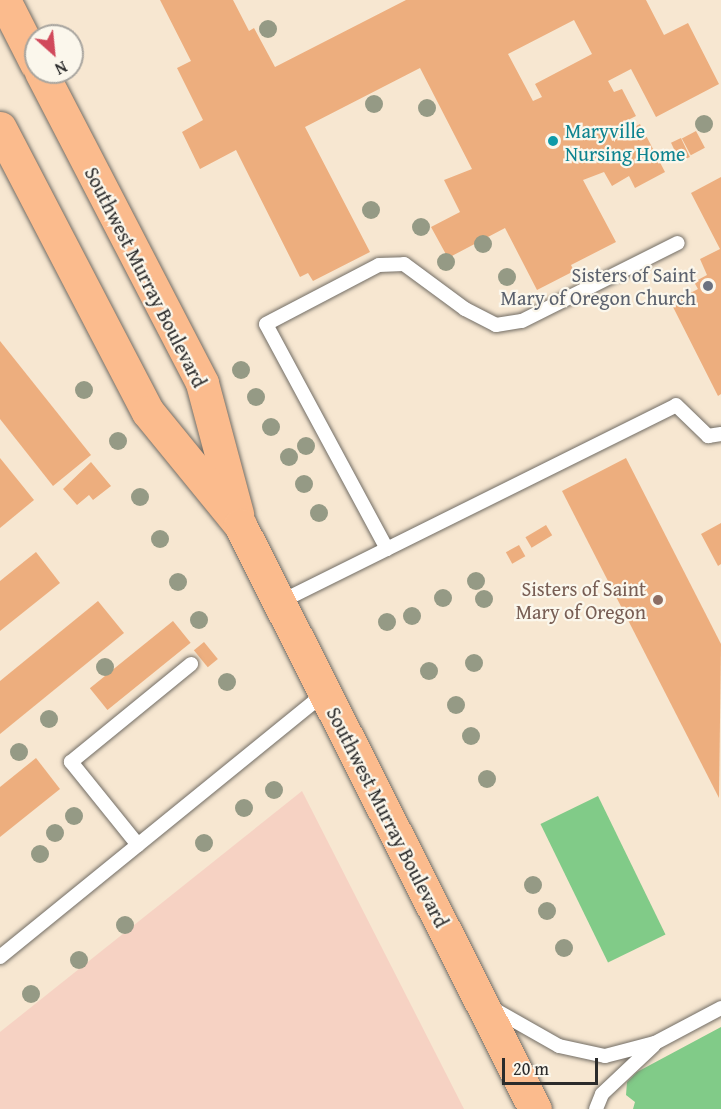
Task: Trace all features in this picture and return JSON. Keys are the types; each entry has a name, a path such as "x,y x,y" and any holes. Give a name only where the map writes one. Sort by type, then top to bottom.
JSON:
{"main road":[{"path":"4,0 24,39"},
{"name":"Southwest Murray Boulevard","path":"47,84 202,383 240,525"},
{"name":"Southwest Murray Boulevard","path":"2,137 147,412 240,525 535,1109"}],"lane":[{"path":"387,549 266,324 380,265 404,264 465,309 496,325 522,321 678,243"},
{"path":"280,602 676,405 708,436 721,434"},
{"path":"138,845 71,762 191,664"},
{"path":"0,957 326,692"},
{"path":"481,1002 573,1050 605,1056 655,1043 721,1008"},
{"path":"597,1109 602,1094 655,1043"}],"shaded area":[{"path":"302,791 464,1109 0,1109 0,1032"}],"green space":[{"path":"598,796 666,934 608,962 540,824"},
{"path":"721,1027 721,1109 633,1109 635,1102 626,1095 627,1082 637,1072"}],"building":[{"name":"Maryville Nursing Home","path":"160,0 233,0 249,31 254,28 275,67 406,0 646,0 664,35 688,23 719,84 656,117 631,69 608,81 614,92 622,89 636,116 622,123 626,131 640,124 665,172 635,188 629,176 612,186 604,172 583,180 616,242 571,265 574,271 537,290 505,228 448,258 431,227 460,212 444,180 472,169 420,68 305,127 370,252 313,281 308,273 300,277 236,150 200,169 182,132 203,120 177,68 191,61","holes":["574,20 592,54 535,84 542,97 533,101 508,54"]},
{"path":"696,131 705,148 691,155 682,139"},
{"path":"681,138 690,157 680,162 671,143"},
{"name":"Sisters of Saint Mary of Oregon Church","path":"721,177 721,394 718,396 671,303 698,289 694,282 707,275 700,259 720,249 691,193"},
{"path":"0,341 91,455 53,486 0,419"},
{"path":"0,458 34,500 0,528"},
{"name":"Sisters of Saint Mary of Oregon","path":"626,458 721,644 719,798 562,491"},
{"path":"91,462 111,486 93,500 89,495 77,505 63,489"},
{"path":"721,523 721,564 718,566 701,534"},
{"path":"546,525 552,535 532,548 525,537"},
{"path":"519,545 525,556 512,564 506,552"},
{"path":"36,552 60,583 0,631 0,581"},
{"path":"98,601 124,633 0,734 0,681"},
{"path":"173,621 191,643 107,710 90,688"},
{"path":"204,642 218,659 208,667 194,650"},
{"path":"36,758 60,789 0,837 0,787"}],"place":[{"name":"Maryville Nursing Home","path":"553,141"},
{"name":"Sisters of Saint Mary of Oregon Church","path":"708,286"},
{"name":"Sisters of Saint Mary of Oregon","path":"658,600"}]}
